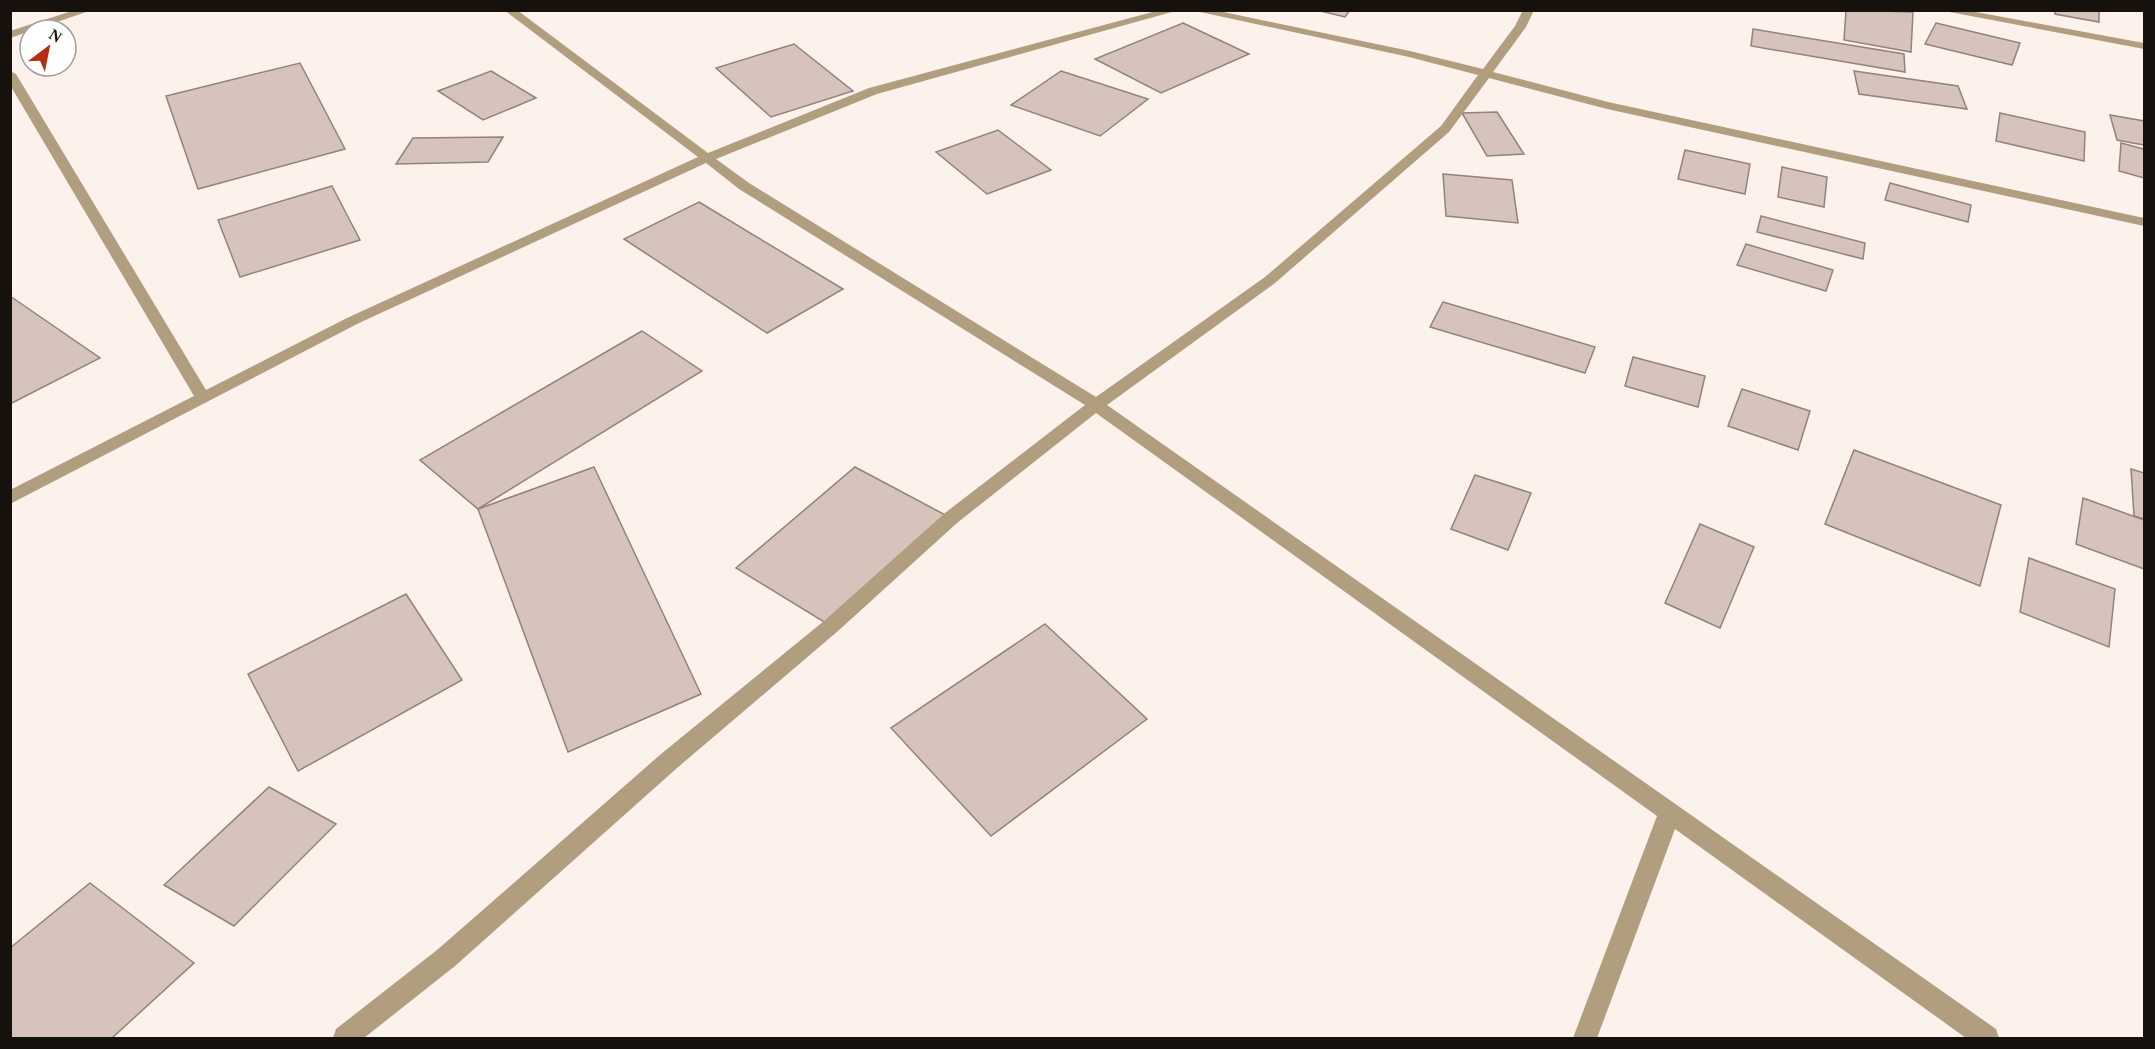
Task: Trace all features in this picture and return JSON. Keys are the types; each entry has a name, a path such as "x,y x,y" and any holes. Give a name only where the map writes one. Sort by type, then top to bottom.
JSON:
{"street":[{"path":"10,34 87,10"},
{"path":"509,10 744,186 1096,405 1987,1038"},
{"path":"10,498 352,321 707,158 873,91 1174,10"},
{"path":"1196,10 1410,54 1607,105 2145,222"},
{"path":"345,1038 446,958 669,761 831,626 951,518 1096,405 1270,280 1445,129 1529,10"},
{"path":"1944,10 2145,46"},
{"path":"10,74 202,398"},
{"path":"1585,1038 1670,812"}],"building":[{"path":"1316,10 1350,10 1345,17"},
{"path":"1846,10 1913,12 1911,52 1844,40"},
{"path":"2055,10 2099,10 2099,22 2055,14"},
{"path":"1183,23 1249,54 1161,93 1095,59"},
{"path":"1936,23 2020,43 2012,65 1925,44"},
{"path":"1753,29 1904,54 1905,72 1751,46"},
{"path":"794,44 853,91 771,117 716,68"},
{"path":"300,63 345,149 198,189 166,96"},
{"path":"491,71 536,98 483,120 438,91"},
{"path":"1061,71 1148,99 1100,136 1011,105"},
{"path":"1854,71 1958,86 1967,109 1859,94"},
{"path":"1497,112 1524,154 1487,156 1462,113"},
{"path":"2000,113 2085,132 2084,161 1996,141"},
{"path":"2110,115 2144,121 2144,145 2117,140"},
{"path":"998,130 1051,170 987,194 936,152"},
{"path":"503,137 488,162 396,164 413,138"},
{"path":"2121,143 2144,149 2144,178 2119,171"},
{"path":"1685,150 1750,164 1745,194 1678,179"},
{"path":"1782,167 1827,177 1824,207 1778,197"},
{"path":"1443,174 1512,180 1518,223 1446,216"},
{"path":"1890,183 1971,205 1968,222 1885,200"},
{"path":"332,186 360,240 240,277 218,220"},
{"path":"699,202 843,289 767,333 624,239"},
{"path":"1761,216 1865,243 1863,259 1757,232"},
{"path":"1746,244 1833,270 1826,291 1737,265"},
{"path":"10,296 100,358 10,404"},
{"path":"1443,302 1595,347 1585,373 1430,327"},
{"path":"642,331 702,371 478,509 420,460"},
{"path":"1633,357 1705,376 1698,407 1625,386"},
{"path":"1742,389 1810,411 1798,450 1728,426"},
{"path":"1854,450 2001,505 1980,586 1825,524"},
{"path":"594,467 701,694 568,752 478,509"},
{"path":"855,467 951,518 834,628 736,568"},
{"path":"2131,469 2144,473 2144,519 2134,516"},
{"path":"1475,475 1531,493 1508,550 1451,529"},
{"path":"2083,498 2144,520 2144,569 2076,544"},
{"path":"1700,524 1754,547 1720,628 1665,603"},
{"path":"2029,558 2115,589 2109,647 2020,612"},
{"path":"406,594 462,680 298,771 248,674"},
{"path":"1045,624 1147,719 991,836 891,728"},
{"path":"269,787 336,824 234,926 164,885"},
{"path":"90,883 194,963 112,1038 10,1038 10,948"}]}
